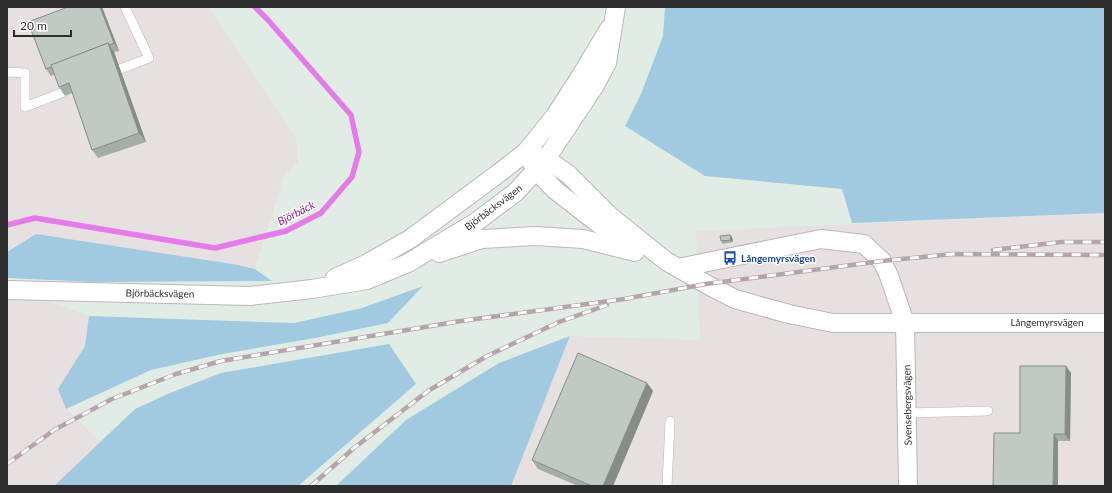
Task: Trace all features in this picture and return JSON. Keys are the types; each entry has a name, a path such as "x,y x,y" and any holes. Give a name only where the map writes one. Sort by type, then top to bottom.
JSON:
{"street":[{"name":"Björbäcksvägen","path":"312,289 366,264 410,239 526,152 555,116 582,74 614,15"},
{"name":"Björbäcksvägen","path":"7,290 250,296 312,289 367,280 408,263 476,222 516,192 542,165 594,87 607,63 614,15"},
{"name":"Långemyrsvägen","path":"526,152 542,165 568,174 610,216 672,265"},
{"name":"Långemyrsvägen","path":"542,165 555,190 636,252 672,265 735,299 789,314 833,323 1105,323"},
{"path":"408,263 482,239 535,236 583,239 636,252"},
{"name":"Svensebergsvägen","path":"672,265 821,239 864,244 882,261 889,276 905,323 908,486"}],"lane":[{"path":"120,69 149,58 124,7"},
{"path":"7,72 25,73 25,107 64,92"},
{"path":"907,413 988,411"},
{"path":"667,486 670,421"}],"shaded area":[{"path":"208,7 296,137 298,162 284,176 255,269 233,264 36,234 7,252 7,8"},
{"path":"665,7 1105,7 1105,213 852,223 842,189 705,176 625,126 641,94 663,36"},
{"path":"1105,213 1105,486 511,486 570,336 700,340 696,231"},
{"path":"36,234 233,264 255,269 272,281 95,282 7,278 7,252"},
{"path":"423,286 388,323 315,338 222,354 151,370 66,409 58,389 85,346 89,316 294,323 362,308"},
{"path":"7,287 89,316 85,346 58,389 66,409 101,442 54,486 7,486"},
{"path":"570,336 511,486 336,486 406,420 499,363"},
{"path":"389,344 416,384 298,486 54,486 135,409 170,393 221,373"}],"building":[{"path":"68,7 100,7 114,43 109,45 108,43 51,65 52,67 46,69 28,22"},
{"path":"108,43 139,133 92,150 69,83 59,87 51,65"},
{"path":"730,235 731,240 721,241 720,236"},
{"path":"578,353 647,383 603,486 592,486 532,460"},
{"path":"1020,366 1066,366 1065,434 1054,434 1053,486 993,486 994,433 1020,433"}],"waterway":[{"name":"Björbäck","path":"7,225 35,218 215,248 286,231 321,213 352,177 359,152 351,115 255,7"}],"railway":[{"path":"993,250 1062,242 1105,242"},
{"path":"7,464 54,430 112,399 176,374 221,361 461,321 624,299 706,284 882,261 953,254 1105,255"},
{"path":"311,486 354,448 428,391 487,356 559,322 607,305"}],"place":[{"name":"Långemyrsvägen","path":"730,258"}]}
